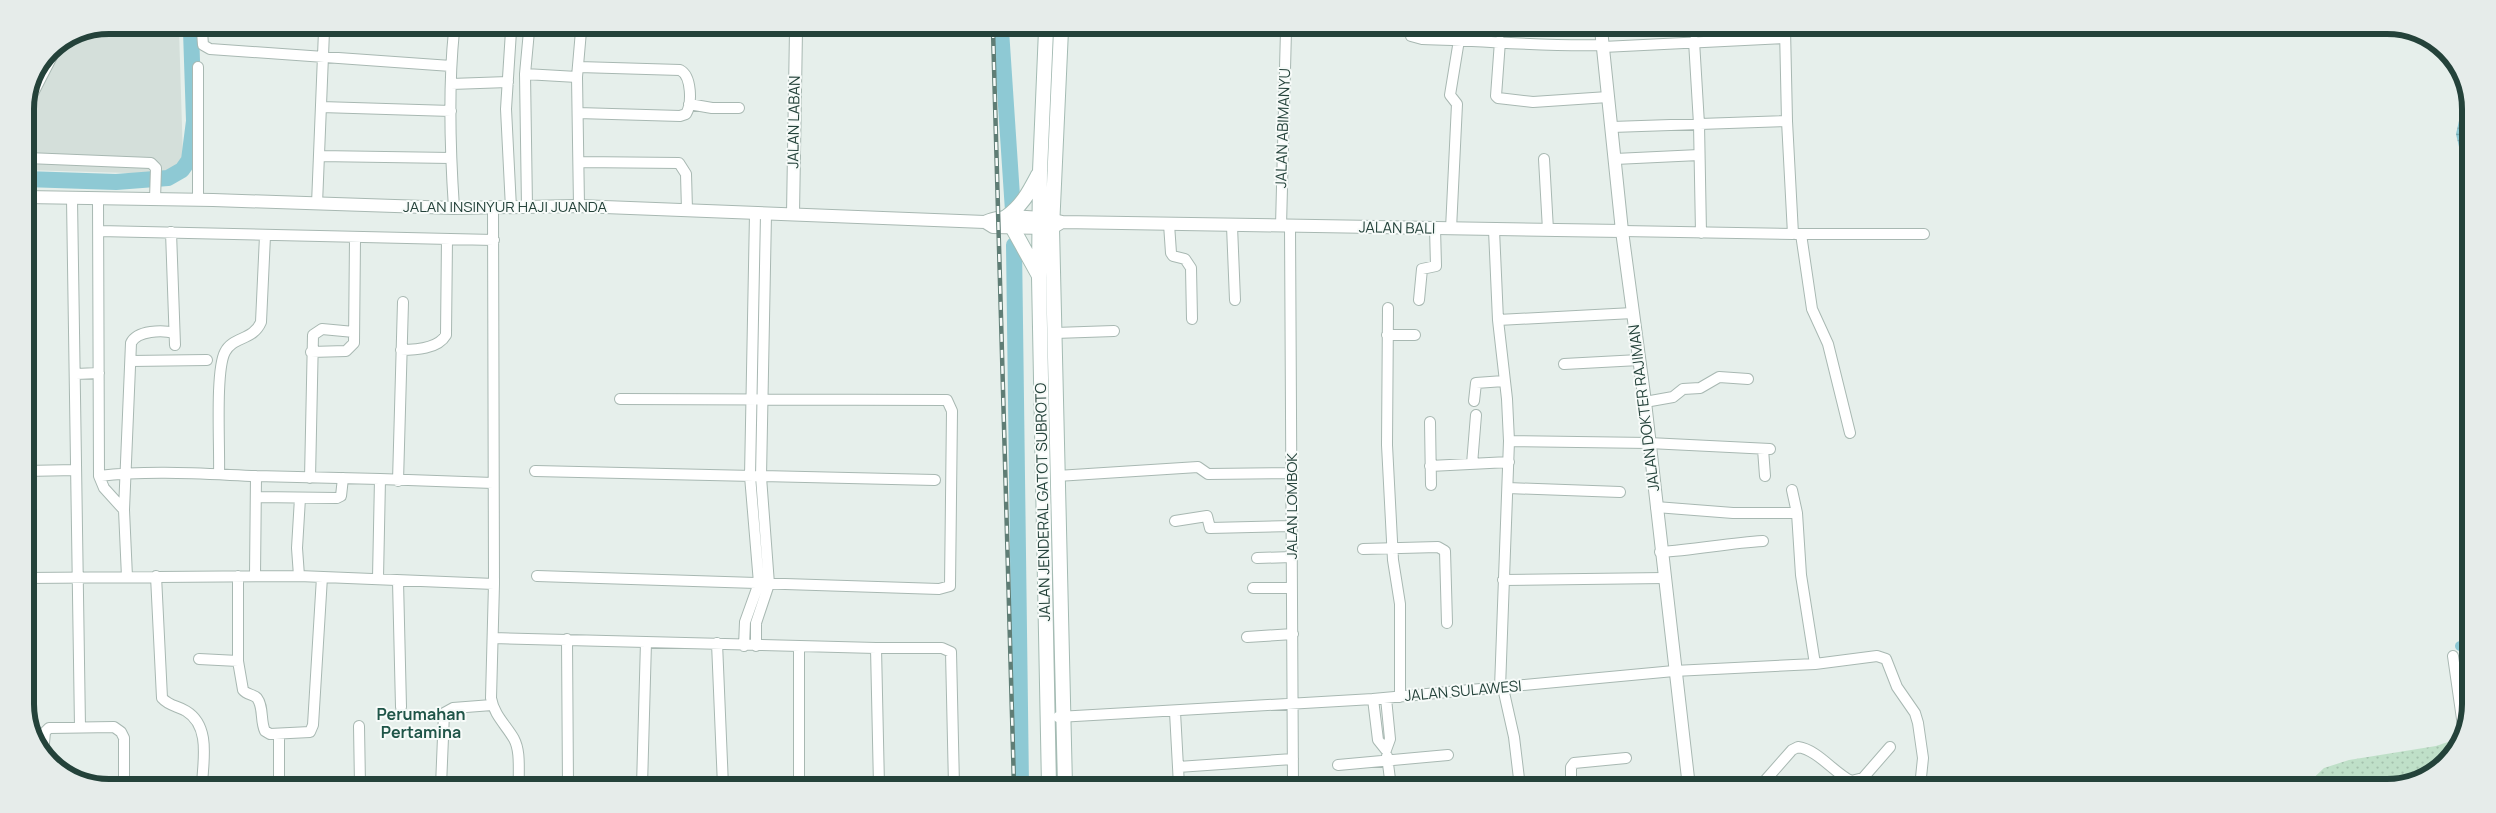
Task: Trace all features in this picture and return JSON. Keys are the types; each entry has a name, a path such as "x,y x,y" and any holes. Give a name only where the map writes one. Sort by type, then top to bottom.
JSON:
{"main road":[{"path":"1046,34 1040,171 1049,223"},
{"path":"1049,223 1061,34"},
{"path":"1039,277 1009,222 1026,198 1040,171"},
{"name":"JALAN JENDERAL GATOT SUBROTO","path":"1049,223 1039,277 1049,779"},
{"name":"JALAN JENDERAL GATOT SUBROTO","path":"1049,223 1055,332 1065,779"}],"street":[{"path":"202,34 202,45 207,49 451,66"},
{"path":"317,204 324,34"},
{"path":"454,34 451,66 451,158 454,208"},
{"path":"511,34 506,109 511,208"},
{"path":"527,207 525,74 529,34"},
{"path":"579,206 578,72 581,34"},
{"name":"JALAN LABAN","path":"792,214 796,34"},
{"name":"JALAN ABIMANYU","path":"1285,226 1286,34"},
{"path":"1411,34 1415,38 1500,41 1517,45 1543,46 1603,46 1774,34"},
{"path":"1452,229 1457,104 1450,95 1464,34"},
{"name":"JALAN DOKTER RAJIMAN","path":"1602,34 1622,231 1645,402 1660,552 1688,779"},
{"path":"1785,34 1787,121 1797,234 1812,309 1828,344 1850,433"},
{"path":"1500,41 1496,95 1498,98 1533,102 1608,97"},
{"path":"1694,41 1700,155 1700,232"},
{"path":"38,84 47,66"},
{"path":"198,67 198,200"},
{"path":"525,74 680,70 685,72 688,78 689,104 686,114 680,116 578,113"},
{"path":"451,84 508,82"},
{"path":"689,104 712,108 739,108"},
{"path":"321,107 451,111"},
{"path":"1612,127 1787,121"},
{"path":"1615,159 1700,155"},
{"path":"319,156 451,158"},
{"path":"1544,159 1548,230"},
{"path":"34,162 151,163 156,168 155,199"},
{"path":"579,162 679,163 686,174 687,210"},
{"name":"JALAN INSINYUR HAJI JUANDA","path":"34,197 198,200 454,208 579,206 984,222 989,219 1009,222 1049,223"},
{"path":"72,199 80,727"},
{"path":"98,199 99,476 104,488 124,510"},
{"path":"493,208 494,584 492,705 514,740 518,750 519,779"},
{"path":"744,646 745,622 764,584 750,476 752,317 761,214"},
{"path":"756,646 756,622 764,584 761,476 765,400 766,317 761,214"},
{"name":"JALAN BALI","path":"1049,223 1797,234 1924,234"},
{"path":"1170,224 1170,253 1173,256 1184,259 1191,268 1192,319"},
{"path":"1232,226 1235,300"},
{"name":"JALAN LOMBOK","path":"1285,226 1292,473 1293,779"},
{"path":"1419,300 1422,269 1436,266 1435,228"},
{"path":"1494,230 1498,320 1507,399 1509,441 1501,688 1514,737 1519,779"},
{"path":"99,232 494,240"},
{"path":"171,232 175,345"},
{"path":"219,474 221,362 230,344 256,332 261,322 264,236"},
{"path":"311,352 346,351 354,343 355,238"},
{"path":"402,350 434,345 442,341 446,335 446,239"},
{"path":"398,481 403,302"},
{"path":"1388,308 1387,445 1392,549 1400,604 1400,696"},
{"path":"1498,320 1633,313"},
{"path":"752,317 766,317"},
{"path":"127,577 124,510 133,338 156,331 174,333"},
{"path":"310,478 312,335 318,331 354,332"},
{"path":"1055,332 1114,331"},
{"path":"1387,335 1414,335"},
{"path":"131,361 207,360"},
{"path":"1564,364 1639,360"},
{"path":"76,374 99,374"},
{"path":"1645,402 1673,398 1683,389 1700,388 1719,377 1748,379"},
{"path":"1474,401 1476,382 1504,381"},
{"path":"537,576 939,589 950,586 952,411 950,402 944,399 620,399"},
{"path":"1472,464 1476,415"},
{"path":"1430,422 1431,485"},
{"path":"1509,441 1648,443 1766,449 1765,476"},
{"path":"1430,466 1509,462"},
{"path":"1057,476 1198,467 1208,474 1292,473"},
{"path":"34,471 76,470"},
{"path":"535,471 935,480"},
{"path":"99,476 127,473 219,474 398,481 493,482"},
{"path":"255,576 256,476"},
{"path":"257,497 340,497 343,478"},
{"path":"378,578 380,479"},
{"path":"1508,488 1620,492"},
{"path":"1792,490 1796,513 1801,575 1814,664"},
{"path":"299,576 297,548 300,498"},
{"path":"1656,507 1732,513 1796,513"},
{"path":"1175,521 1208,516 1210,528 1292,526"},
{"path":"1660,552 1763,541"},
{"path":"1363,549 1438,547 1445,551 1447,623"},
{"path":"1258,558 1292,557"},
{"path":"156,576 162,698 170,705 190,714 200,726 204,743 202,779"},
{"path":"238,576 238,661 243,690 245,693 254,696 260,704 265,731 270,734 306,734 313,729 322,577"},
{"path":"34,578 299,576 494,584"},
{"path":"1503,580 1664,578"},
{"path":"398,581 402,707"},
{"path":"1253,588 1292,588"},
{"path":"1247,637 1293,634"},
{"path":"493,638 717,643 744,646 942,648 951,652 954,779"},
{"path":"567,639 568,779"},
{"path":"642,779 646,642"},
{"path":"717,643 723,779"},
{"path":"799,647 799,779"},
{"path":"876,648 878,779"},
{"name":"JALAN SULAWESI","path":"1047,718 1293,705 1501,688 1674,671 1814,664 1877,656 1886,659 1897,687 1915,713 1923,758 1921,779"},
{"path":"2453,656 2462,716"},
{"path":"199,659 238,661"},
{"path":"1386,698 1390,739 1387,755 1389,779"},
{"path":"1373,699 1378,740 1387,755"},
{"path":"441,779 444,713 453,708 492,705"},
{"path":"1175,712 1179,779"},
{"path":"359,726 360,779"},
{"path":"44,742 45,732 49,728 114,727 121,732 124,738 124,779"},
{"path":"279,734 279,779"},
{"path":"1766,779 1792,750 1798,747 1806,748 1840,776 1847,779"},
{"path":"1859,779 1863,778 1890,747"},
{"path":"1338,765 1387,755 1448,755"},
{"path":"1571,779 1571,767 1574,763 1626,758"},
{"path":"1178,767 1293,759"}],"shaded area":[{"path":"179,34 183,158 171,172 164,174 34,170 35,94 39,80 46,67 67,46 80,39 94,35"}],"green space":[{"path":"2453,740 2444,754 2433,764 2421,772 2412,775 2397,779 2312,779 2324,768 2349,760 2436,746"}],"water":[{"path":"2462,108 2462,160 2456,134"}],"waterway":[{"path":"34,179 116,182 168,178 182,170 189,160 194,121 191,34"},
{"path":"1001,34 1013,211"},
{"path":"1014,245 1021,779"}],"railway":[{"path":"993,34 1014,779"}],"district":[{"name":"Perumahan Pertamina","path":"421,723"}]}
